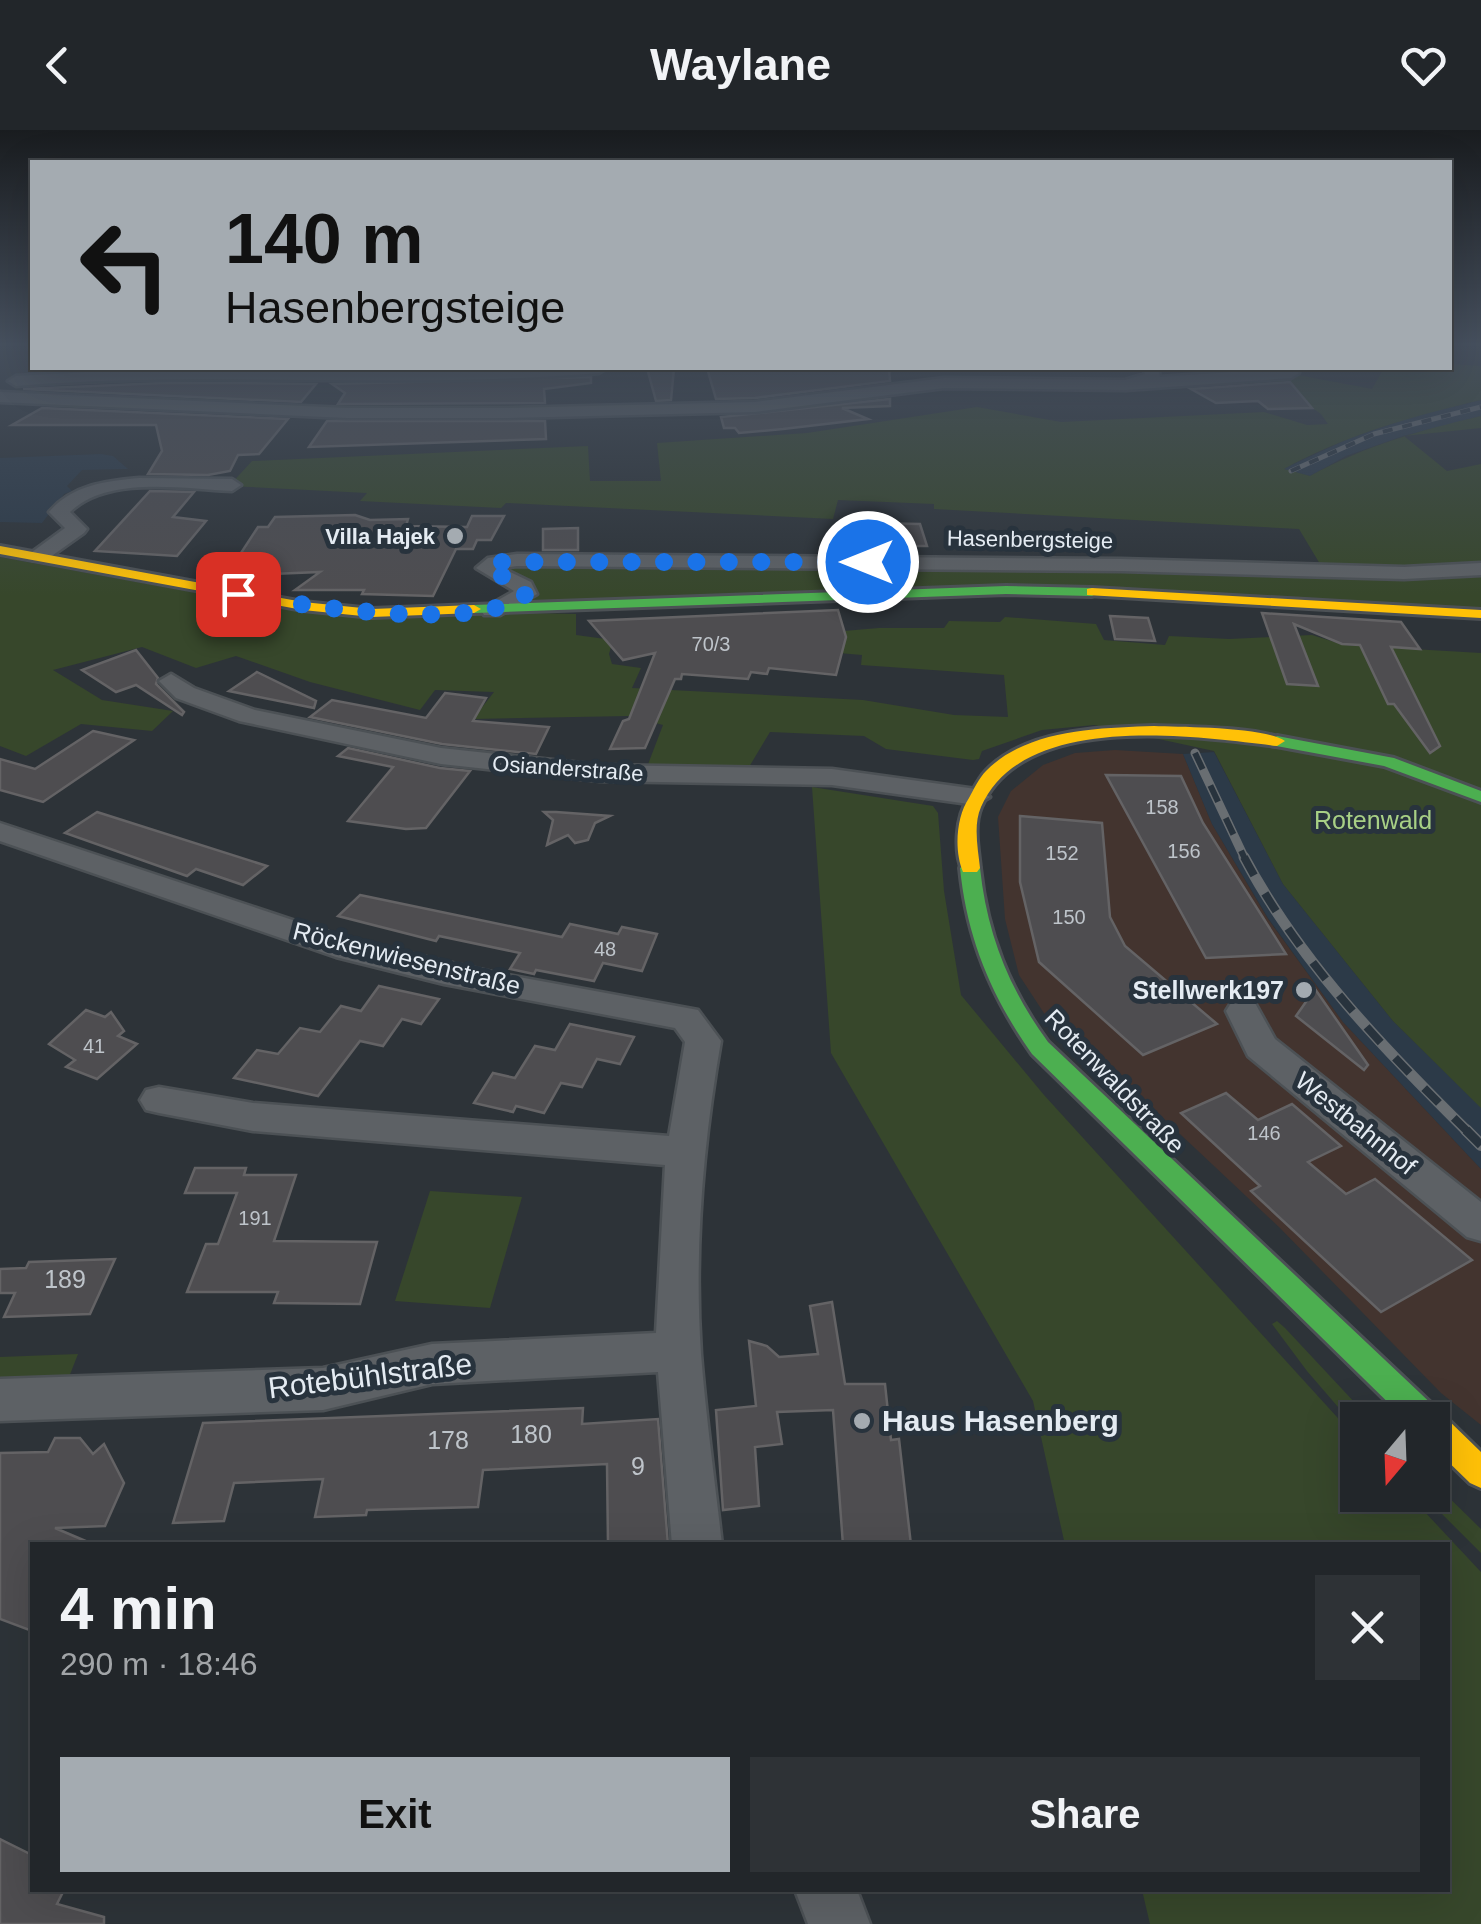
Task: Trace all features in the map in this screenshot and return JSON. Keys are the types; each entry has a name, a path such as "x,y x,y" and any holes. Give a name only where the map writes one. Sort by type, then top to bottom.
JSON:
{"street":[{"path":"38,556 77,529 59,512 80,493 150,484 232,485"},
{"name":"Hasenbergsteige","path":"0,550 320,608 405,614 1070,590 1481,614"},
{"name":"Hasenbergsteige","path":"492,610 526,594 523,588 488,568 495,562 517,560 1121,565 1404,573 1481,569"},
{"name":"Osianderstraße","path":"171,680 186,692 248,716 441,756 600,773 832,778 976,797"},
{"path":"976,797 1002,768 1034,748 1076,737 1114,734 1324,747 1430,775 1481,797"},
{"name":"Rotenwaldstraße","path":"976,797 970,814 969,840 978,926 987,964 1013,1015 1060,1070 1408,1402"},
{"name":"Röckenwiesenstraße","path":"0,832 355,950 482,980 686,1018 703,1041 694,1082 688,1152 679,1352 697,1542"},
{"name":"Westbahnhof","path":"1243,1011 1261,1046 1481,1225"},
{"path":"159,1100 253,1117 688,1152"},
{"name":"Rotebühlstraße","path":"0,1400 323,1389 432,1364 679,1352"},
{"path":"1450,1443 1481,1473"},
{"path":"827,1892 838,1924"}],"shaded area":[{"path":"1378,429 1431,429 1346,456 1310,476 1283,469"},
{"path":"113,456 128,469 82,470 67,486 72,491 64,494 42,523 0,522 0,458"},
{"path":"1115,750 1183,754 1212,824 1268,919 1343,1022 1481,1169 1481,1425 1441,1393 1280,1228 1129,1086 1107,1067 1086,1062 1055,1030 1019,975 1005,919 998,817 1011,791 1043,765 1075,753"},
{"path":"1214,752 1283,884 1393,1021 1481,1107 1481,1169 1343,1022 1268,918 1212,824 1183,754"}],"green space":[{"path":"835,429 1378,429 1284,469 1310,476 1405,436 1447,471 1481,464 1481,565 1323,569 1299,529 934,509 934,504 838,500 833,519 506,503 501,508 360,501 367,493 229,486 252,461 588,446 590,481 661,481 657,443"},
{"path":"1431,429 1474,429 1407,436"},
{"name":"Rotenwald","path":"0,557 274,607 576,614 576,635 613,640 609,654 612,664 641,668 632,688 863,700 954,715 1008,717 1004,675 861,665 862,655 792,649 785,636 879,628 944,628 949,621 1000,622 1005,617 1096,624 1104,640 1165,645 1169,636 1229,639 1312,635 1344,645 1481,653 1481,1108 1393,1021 1283,884 1214,751 1094,725 1042,730 982,751 979,759 973,760 886,749 864,736 770,732 749,767 647,767 663,725 629,716 473,719 494,692 435,690 420,710 310,682 236,656 196,668 142,647 53,670 102,700 173,711 152,731 81,724 26,756 0,746"},
{"path":"498,563 1481,570 1481,609 1081,588 503,608 531,594 493,568"},
{"path":"812,787 933,806 938,813 944,891 961,995 1044,1095 1340,1420 1340,1512 1425,1512 1481,1572 1481,1924 1150,1924 1142,1892 1450,1892 1450,1542 1064,1542 1033,1401 831,1053"},
{"path":"430,1191 522,1197 490,1308 395,1301"},
{"path":"1277,1321 1285,1328 1354,1402 1340,1402 1340,1409 1272,1324"},
{"path":"78,1354 69,1377 0,1380 0,1357"},
{"path":"1450,1499 1481,1529 1481,1553 1440,1512 1450,1512"}],"building":[{"path":"157,429 280,429 259,454 238,455 230,471 208,475 148,474 162,451"},
{"path":"322,429 545,429 546,439 309,447"},
{"path":"736,429 785,429 783,429 739,433"},
{"path":"150,491 194,492 173,517 206,521 177,556 95,551"},
{"path":"355,515 370,520 408,519 406,526 467,527 472,516 504,516 491,540 477,540 473,549 456,549 433,596 295,590 320,572 226,576 258,527 268,527 275,517"},
{"path":"870,523 920,524 927,546 880,546"},
{"path":"578,528 578,550 543,550 543,529"},
{"path":"838,610 846,637 836,675 769,668 767,674 751,672 748,679 682,674 681,679 675,679 645,748 610,749 623,721 629,719 655,653 623,660 589,621"},
{"path":"1262,613 1401,622 1420,649 1391,647 1440,746 1430,753 1394,704 1388,704 1360,645 1342,644 1294,624 1318,686 1287,684"},
{"path":"1110,616 1148,618 1155,641 1115,639"},
{"path":"136,650 158,678 156,684 184,712 182,715 136,685 116,692 82,670"},
{"path":"257,672 316,701 314,708 229,691"},
{"path":"445,693 486,698 473,721 549,727 536,754 442,744 310,717 332,700 426,718"},
{"path":"93,731 134,740 43,802 0,790 0,759 35,769"},
{"path":"348,748 470,771 426,828 348,821 393,767 338,756"},
{"path":"1106,775 1181,776 1203,823 1286,954 1206,958"},
{"path":"97,812 267,866 243,885 196,869 187,876 65,833"},
{"path":"544,812 610,816 595,823 588,840 575,843 568,835 547,845 553,820"},
{"path":"1020,816 1102,823 1110,917 1125,946 1217,1024 1143,1055 1039,962 1020,882"},
{"path":"360,895 562,937 570,924 618,934 622,927 657,934 642,971 603,963 594,981 536,970 534,974 510,969 520,953 439,936 436,941 338,916"},
{"path":"379,986 439,999 421,1024 402,1019 383,1046 360,1041 318,1096 234,1078 257,1050 278,1054 300,1028 320,1032 341,1006 361,1011"},
{"path":"1315,989 1368,1065 1364,1070 1296,1016"},
{"path":"86,1010 105,1017 111,1012 124,1031 118,1036 137,1044 97,1079 66,1067 75,1060 49,1044"},
{"path":"570,1024 634,1037 620,1064 597,1059 582,1087 561,1083 544,1113 516,1106 513,1112 474,1103 493,1073 515,1078 535,1046 555,1050"},
{"path":"1226,1093 1258,1120 1292,1104 1341,1146 1308,1162 1346,1194 1375,1179 1472,1260 1381,1312 1251,1191 1260,1186 1181,1113"},
{"path":"195,1168 246,1168 244,1175 296,1175 274,1241 377,1242 360,1304 274,1303 278,1292 187,1292 206,1244 218,1244 237,1193 185,1193"},
{"path":"115,1259 90,1314 4,1317 15,1293 0,1293 0,1269 26,1268 29,1262"},
{"path":"832,1302 845,1384 885,1384 891,1440 899,1439 911,1542 843,1542 833,1410 777,1412 782,1444 755,1447 759,1506 723,1510 716,1410 756,1406 749,1341 767,1346 779,1357 818,1354 810,1306"},
{"path":"583,1408 582,1424 658,1419 668,1542 608,1542 607,1464 483,1470 478,1507 367,1510 366,1515 315,1517 323,1479 234,1483 224,1521 173,1523 203,1423"},
{"path":"55,1438 80,1438 93,1454 104,1444 124,1483 105,1526 55,1528 88,1542 30,1542 30,1630 0,1619 0,1453 48,1452"},
{"path":"0,1839 30,1854 30,1892 63,1892 57,1904 104,1917 104,1924 0,1924"}],"railway":[{"path":"1291,471 1395,429"},
{"path":"1195,753 1244,858"},
{"path":"1244,858 1317,968 1375,1036 1468,1132"},
{"path":"1468,1132 1481,1145"}],"traffic: fast":[{"path":"474,609 1006,590 1092,592"},
{"path":"1277,741 1388,762 1481,797"},
{"path":"970,868 977,918 991,963 1012,1006 1040,1048 1408,1402"}],"traffic: slow":[{"path":"0,550 303,606 372,613 474,609"},
{"path":"1092,592 1481,614"},
{"path":"970,868 968,829 972,807 992,775 1023,753 1063,740 1107,733 1200,733 1277,741"},
{"path":"1450,1443 1481,1473"}],"place":[{"name":"Villa Hajek","path":"455,536"},
{"name":"Stellwerk197","path":"1304,990"},
{"name":"Haus Hasenberg","path":"862,1421"}],"route":[{"path":"238,594 338,610 405,614 492,610 526,594 523,588 488,568 495,562 868,562"}]}
